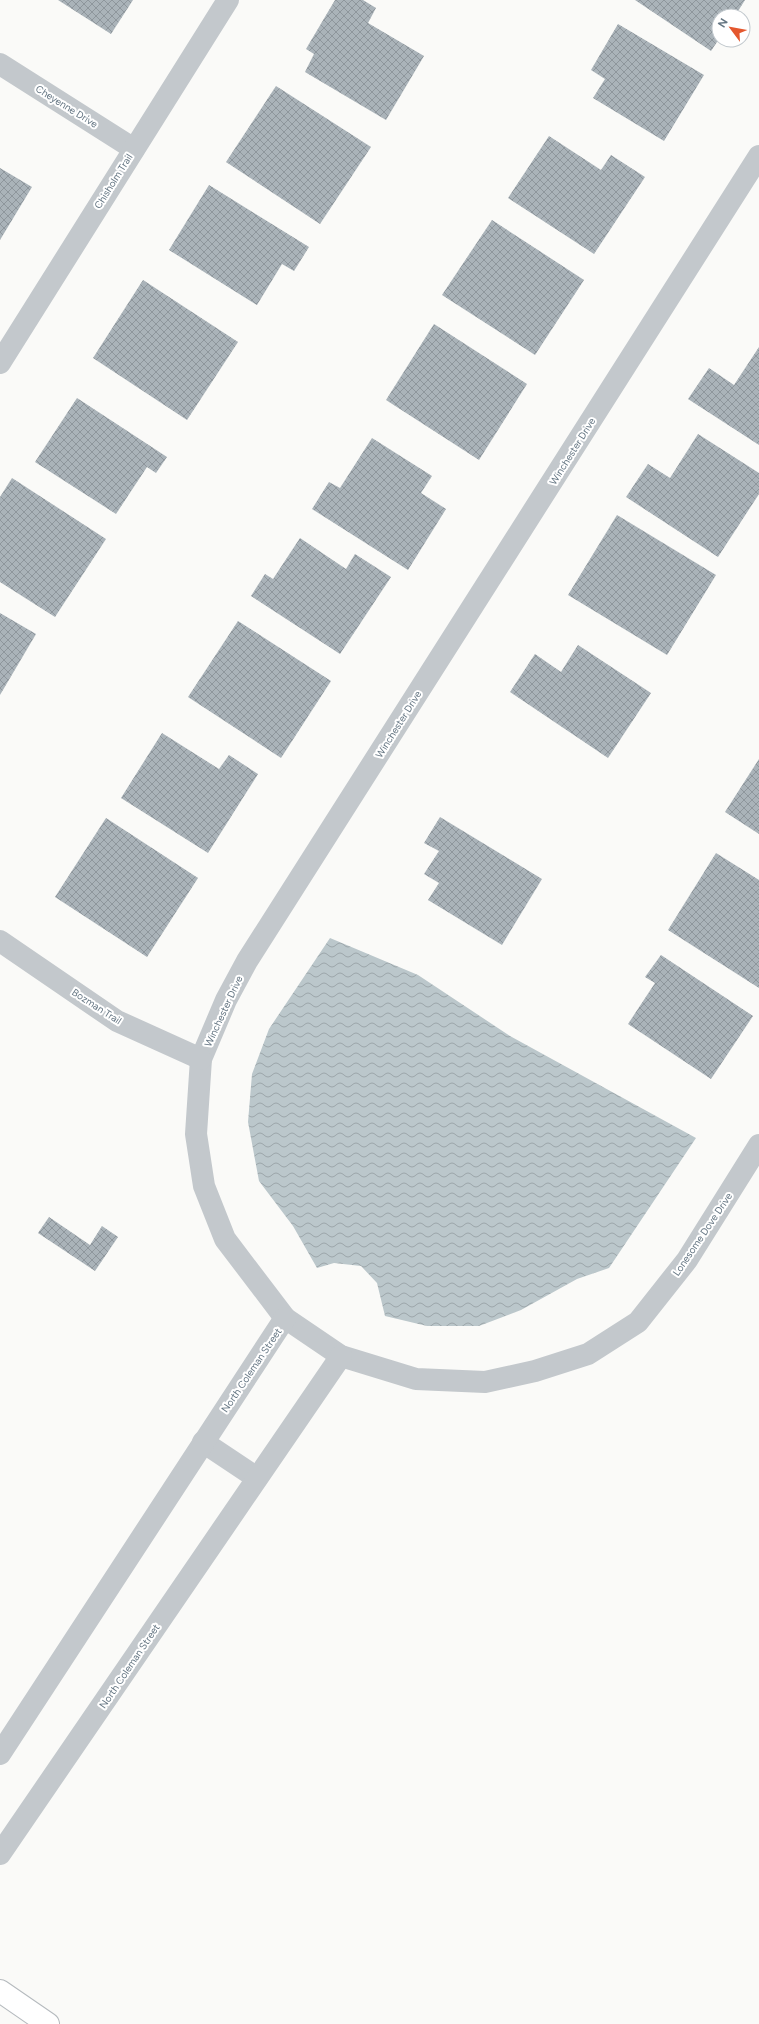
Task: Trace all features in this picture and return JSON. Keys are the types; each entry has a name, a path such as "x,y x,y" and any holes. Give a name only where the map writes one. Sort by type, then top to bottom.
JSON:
{"main road":[{"path":"0,1991 48,2024"}],"street":[{"name":"Chisholm Trail","path":"0,363 228,0"},
{"name":"Cheyenne Drive","path":"0,64 134,149"},
{"name":"Winchester Drive","path":"285,1318 225,1239 204,1186 196,1134 201,1059 226,1000 247,961 759,156"},
{"name":"Bozman Trail","path":"0,941 117,1021 201,1059"},
{"name":"Lonesome Dove Drive","path":"285,1318 341,1356 416,1379 485,1382 534,1371 588,1354 638,1322 687,1260 759,1145"},
{"name":"North Coleman Street","path":"0,1754 285,1318"},
{"name":"North Coleman Street","path":"0,1854 341,1356"},
{"path":"203,1442 257,1478"}],"water":[{"path":"330,938 418,975 510,1036 696,1138 609,1268 577,1279 521,1310 479,1326 427,1326 385,1316 377,1283 361,1266 334,1263 317,1268 293,1226 259,1181 248,1122 252,1074 269,1029"}],"building":[{"path":"58,0 133,0 111,34"},
{"path":"335,0 363,0 376,8 368,23 424,56 386,120 305,72 314,54 306,49"},
{"path":"635,0 745,0 740,8 711,8 711,48 713,48 711,51"},
{"path":"618,24 704,75 664,141 593,98 605,79 591,70"},
{"path":"276,86 371,147 320,224 226,162"},
{"path":"549,136 601,170 611,155 645,177 594,254 508,198"},
{"path":"0,168 32,187 0,240"},
{"path":"209,185 309,247 294,271 282,264 257,305 169,250"},
{"path":"492,220 584,280 535,355 442,295"},
{"path":"143,280 238,342 187,420 93,358"},
{"path":"434,324 527,384 479,460 386,400"},
{"path":"759,347 759,445 688,399 709,368 734,385"},
{"path":"77,398 167,457 156,473 147,467 116,514 35,462"},
{"path":"698,434 759,473 759,494 718,557 626,497 648,464 670,478"},
{"path":"372,438 432,476 421,493 446,509 408,570 312,509 329,482 340,488"},
{"path":"12,478 106,539 55,617 0,582 0,497"},
{"path":"617,515 716,575 667,655 568,595"},
{"path":"300,538 346,569 355,554 391,577 340,654 251,596 265,574 273,579"},
{"path":"0,613 36,634 0,695"},
{"path":"238,621 331,681 281,758 188,697"},
{"path":"578,645 651,693 608,758 510,692 535,654 561,672"},
{"path":"162,733 219,769 229,755 258,774 208,853 121,798"},
{"path":"759,759 759,834 725,812"},
{"path":"440,817 542,879 502,945 428,900 439,883 424,874 439,851 424,843"},
{"path":"106,818 198,878 147,957 55,897"},
{"path":"716,853 759,880 759,988 668,930"},
{"path":"661,955 753,1016 711,1079 628,1024 655,983 645,977"},
{"path":"49,1217 90,1245 102,1226 118,1237 95,1271 38,1233"}]}
